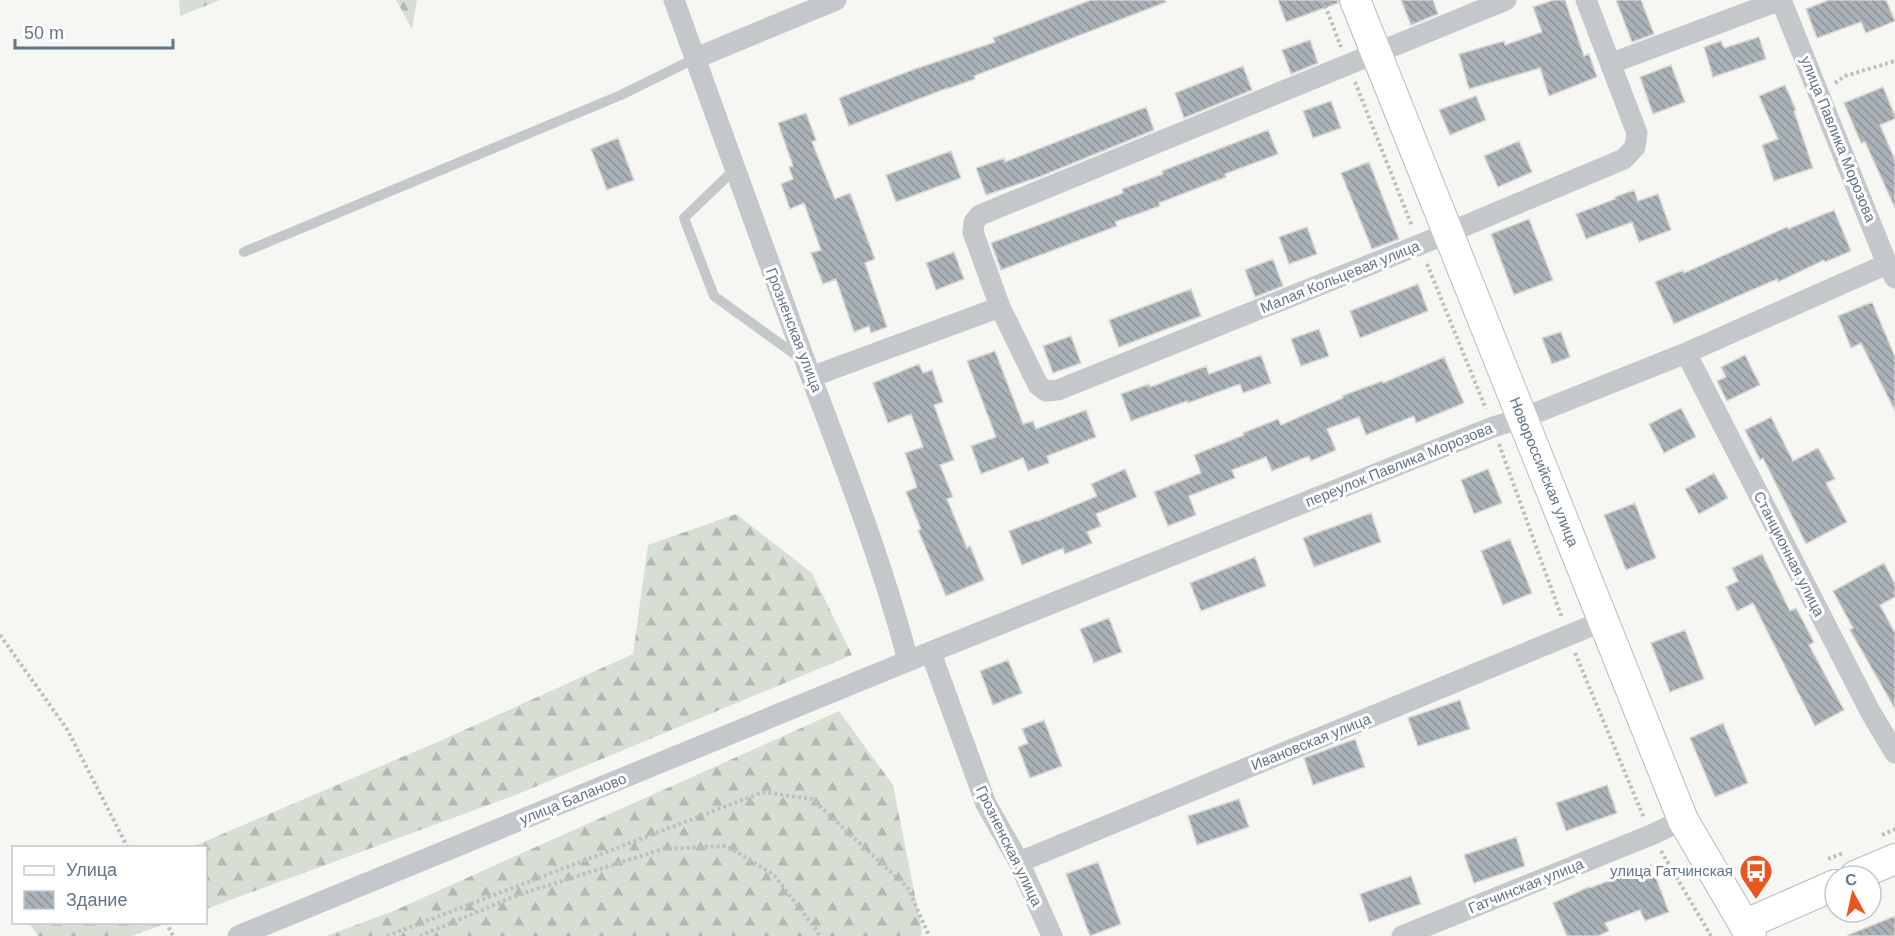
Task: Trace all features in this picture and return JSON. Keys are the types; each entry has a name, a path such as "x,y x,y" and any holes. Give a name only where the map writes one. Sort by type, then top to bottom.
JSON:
{"main road":[{"name":"Новороссийская улица","path":"1355,0 1683,820 1747,931"},
{"path":"1747,931 1823,891"}],"street":[{"name":"Грозненская улица","path":"674,0 808,369 846,466 899,626 908,661"},
{"path":"696,58 836,0"},
{"name":"Малая Кольцевая улица","path":"1506,0 980,215 974,222 973,232 1000,307 1038,385 1046,391 1058,390 1419,245 1624,159 1635,147 1637,133 1586,0"},
{"path":"1612,63 1781,0"},
{"name":"улица Павлика Морозова","path":"1781,0 1891,271"},
{"name":"переулок Павлика Морозова","path":"908,661 1891,271"},
{"path":"808,369 1000,307"},
{"name":"Станционная улица","path":"1686,353 1866,703 1895,753"},
{"name":"Ивановская улица","path":"1019,862 1603,621"},
{"name":"Грозненская улица","path":"931,653 986,804 1019,862 1052,936"},
{"name":"улица Баланово","path":"238,936 908,661"},
{"name":"Гатчинская улица","path":"1402,936 1683,820"}],"lane":[{"path":"244,252 621,95 696,58"},
{"path":"735,168 684,218 714,296 808,369"}],"path":[{"path":"1323,0 1493,427 1568,636 1651,835 1711,936"},
{"path":"1820,94 1845,76 1895,61"},
{"path":"0,635 68,729 127,846"},
{"path":"387,936 763,792 812,799 908,888 929,936"},
{"path":"420,936 518,895 663,849 727,846 774,875 819,936"}],"green space":[{"path":"179,0 220,0 180,16"},
{"path":"396,0 417,0 412,29"},
{"path":"736,514 812,573 852,655 513,796 207,909 207,846 194,846 442,740 633,654 648,545"},
{"path":"839,711 893,785 922,931 921,936 326,936 391,912"},
{"path":"30,924 165,924 131,936 38,936"}],"building":[{"path":"1091,0 1165,0 1166,2 974,76 975,79 849,126 839,98 995,42 993,38"},
{"path":"1278,0 1338,0 1338,3 1286,22"},
{"path":"1401,0 1433,0 1438,14 1411,25"},
{"path":"1554,0 1565,0 1584,56 1589,54 1597,77 1549,96 1540,68 1469,89 1459,54 1504,41 1505,45 1542,32 1533,7"},
{"path":"1616,0 1641,0 1654,34 1632,42"},
{"path":"1829,0 1886,0 1895,21 1866,33 1861,22 1817,38 1806,9"},
{"path":"1759,37 1766,59 1713,77 1704,47 1721,41 1724,48"},
{"path":"1310,40 1318,63 1291,74 1282,50"},
{"path":"1671,65 1685,102 1653,114 1640,77"},
{"path":"1243,66 1252,90 1184,118 1175,93"},
{"path":"1785,85 1796,110 1794,111 1813,168 1774,181 1762,145 1778,139 1759,96"},
{"path":"1883,87 1895,116 1895,119 1880,125 1895,160 1895,208 1865,142 1861,143 1844,103"},
{"path":"1476,96 1486,120 1450,135 1439,110"},
{"path":"1331,101 1341,128 1313,138 1303,111"},
{"path":"1146,107 1154,130 1039,177 986,195 976,168 1004,158 1005,162"},
{"path":"806,113 816,140 812,142 835,199 850,193 875,259 865,263 887,327 871,333 869,326 854,332 836,279 823,284 811,253 821,250 804,203 790,209 781,184 793,179 789,167 793,166 778,123"},
{"path":"1268,130 1278,154 1159,203 1160,206 1115,222 1117,226 1001,270 991,243 1123,193 1122,189 1163,174 1162,171"},
{"path":"618,138 634,180 607,190 591,149"},
{"path":"1519,141 1532,172 1498,187 1484,156"},
{"path":"951,151 961,178 896,202 886,175"},
{"path":"1369,162 1399,239 1372,249 1341,173"},
{"path":"1634,190 1638,201 1658,194 1671,230 1639,242 1632,222 1586,239 1576,214"},
{"path":"1834,210 1851,251 1825,262 1824,260 1778,282 1777,279 1674,324 1655,282 1683,270 1684,273 1787,227 1788,229"},
{"path":"1529,219 1553,280 1514,295 1491,234"},
{"path":"1307,227 1317,254 1289,264 1279,237"},
{"path":"954,252 964,279 936,290 926,263"},
{"path":"1273,259 1283,286 1255,297 1245,270"},
{"path":"1418,284 1428,311 1360,338 1350,311"},
{"path":"1191,289 1201,316 1119,347 1109,320"},
{"path":"1872,302 1895,357 1895,411 1861,343 1851,348 1838,316"},
{"path":"1319,329 1329,356 1301,366 1291,339"},
{"path":"1561,332 1570,357 1552,364 1542,338"},
{"path":"1071,336 1081,363 1053,373 1043,346"},
{"path":"995,351 1023,424 1033,421 1036,429 1086,410 1096,437 1047,456 1049,463 1028,471 1023,458 981,474 971,446 996,437 967,361"},
{"path":"1261,355 1271,383 1243,393 1240,384 1131,421 1121,394 1149,384 1150,387 1206,366 1209,374"},
{"path":"1745,355 1760,385 1727,401 1717,381 1726,377 1721,367"},
{"path":"1444,357 1464,403 1416,423 1414,416 1366,435 1359,417 1327,429 1336,450 1311,461 1309,456 1272,471 1266,457 1232,470 1235,478 1189,496 1196,515 1168,526 1154,492 1201,473 1194,455 1278,419 1281,425 1343,398 1342,396 1382,381 1383,383"},
{"path":"919,364 923,373 932,370 943,402 934,405 954,460 940,465 953,497 947,499 967,548 970,546 984,580 946,596 918,530 921,529 906,492 917,487 905,453 923,447 911,414 888,423 873,383"},
{"path":"1681,408 1696,437 1664,453 1649,424"},
{"path":"1771,417 1793,461 1818,448 1835,479 1826,483 1847,522 1806,544 1763,458 1760,460 1745,430"},
{"path":"1125,469 1137,497 1096,514 1101,526 1087,532 1092,543 1065,554 1063,548 1022,565 1009,531 1097,496 1091,484"},
{"path":"1488,469 1502,503 1474,514 1461,480"},
{"path":"1714,473 1728,498 1699,514 1685,489"},
{"path":"1635,503 1656,558 1626,570 1604,515"},
{"path":"1371,513 1381,542 1314,567 1303,538"},
{"path":"1510,539 1532,593 1503,605 1481,551"},
{"path":"1762,554 1790,611 1796,608 1814,642 1809,645 1844,710 1815,726 1753,603 1737,611 1726,587 1738,581 1732,568"},
{"path":"1255,557 1266,586 1201,611 1190,583"},
{"path":"1884,563 1895,584 1895,597 1880,605 1895,633 1895,709 1850,630 1853,628 1833,591"},
{"path":"1109,618 1122,652 1094,663 1080,629"},
{"path":"1685,630 1704,679 1670,692 1651,643"},
{"path":"1008,660 1022,693 993,705 980,671"},
{"path":"1460,700 1470,729 1418,746 1408,718"},
{"path":"1044,720 1062,766 1030,778 1018,747 1028,743 1022,729"},
{"path":"1723,723 1748,783 1715,797 1690,738"},
{"path":"1355,739 1365,767 1313,785 1304,758"},
{"path":"1607,785 1617,813 1566,831 1556,803"},
{"path":"1239,799 1249,827 1197,845 1188,816"},
{"path":"1516,837 1525,866 1474,883 1464,855"},
{"path":"1098,862 1121,924 1090,936 1066,874"},
{"path":"1651,865 1669,912 1645,921 1640,910 1605,923 1609,931 1598,936 1567,936 1553,903 1589,887"},
{"path":"1411,876 1421,904 1369,922 1360,894"},
{"path":"1895,916 1895,936 1848,936 1875,924 1883,924 1883,921"}],"place":[{"name":"улица Гатчинская","path":"1756,900"}]}
